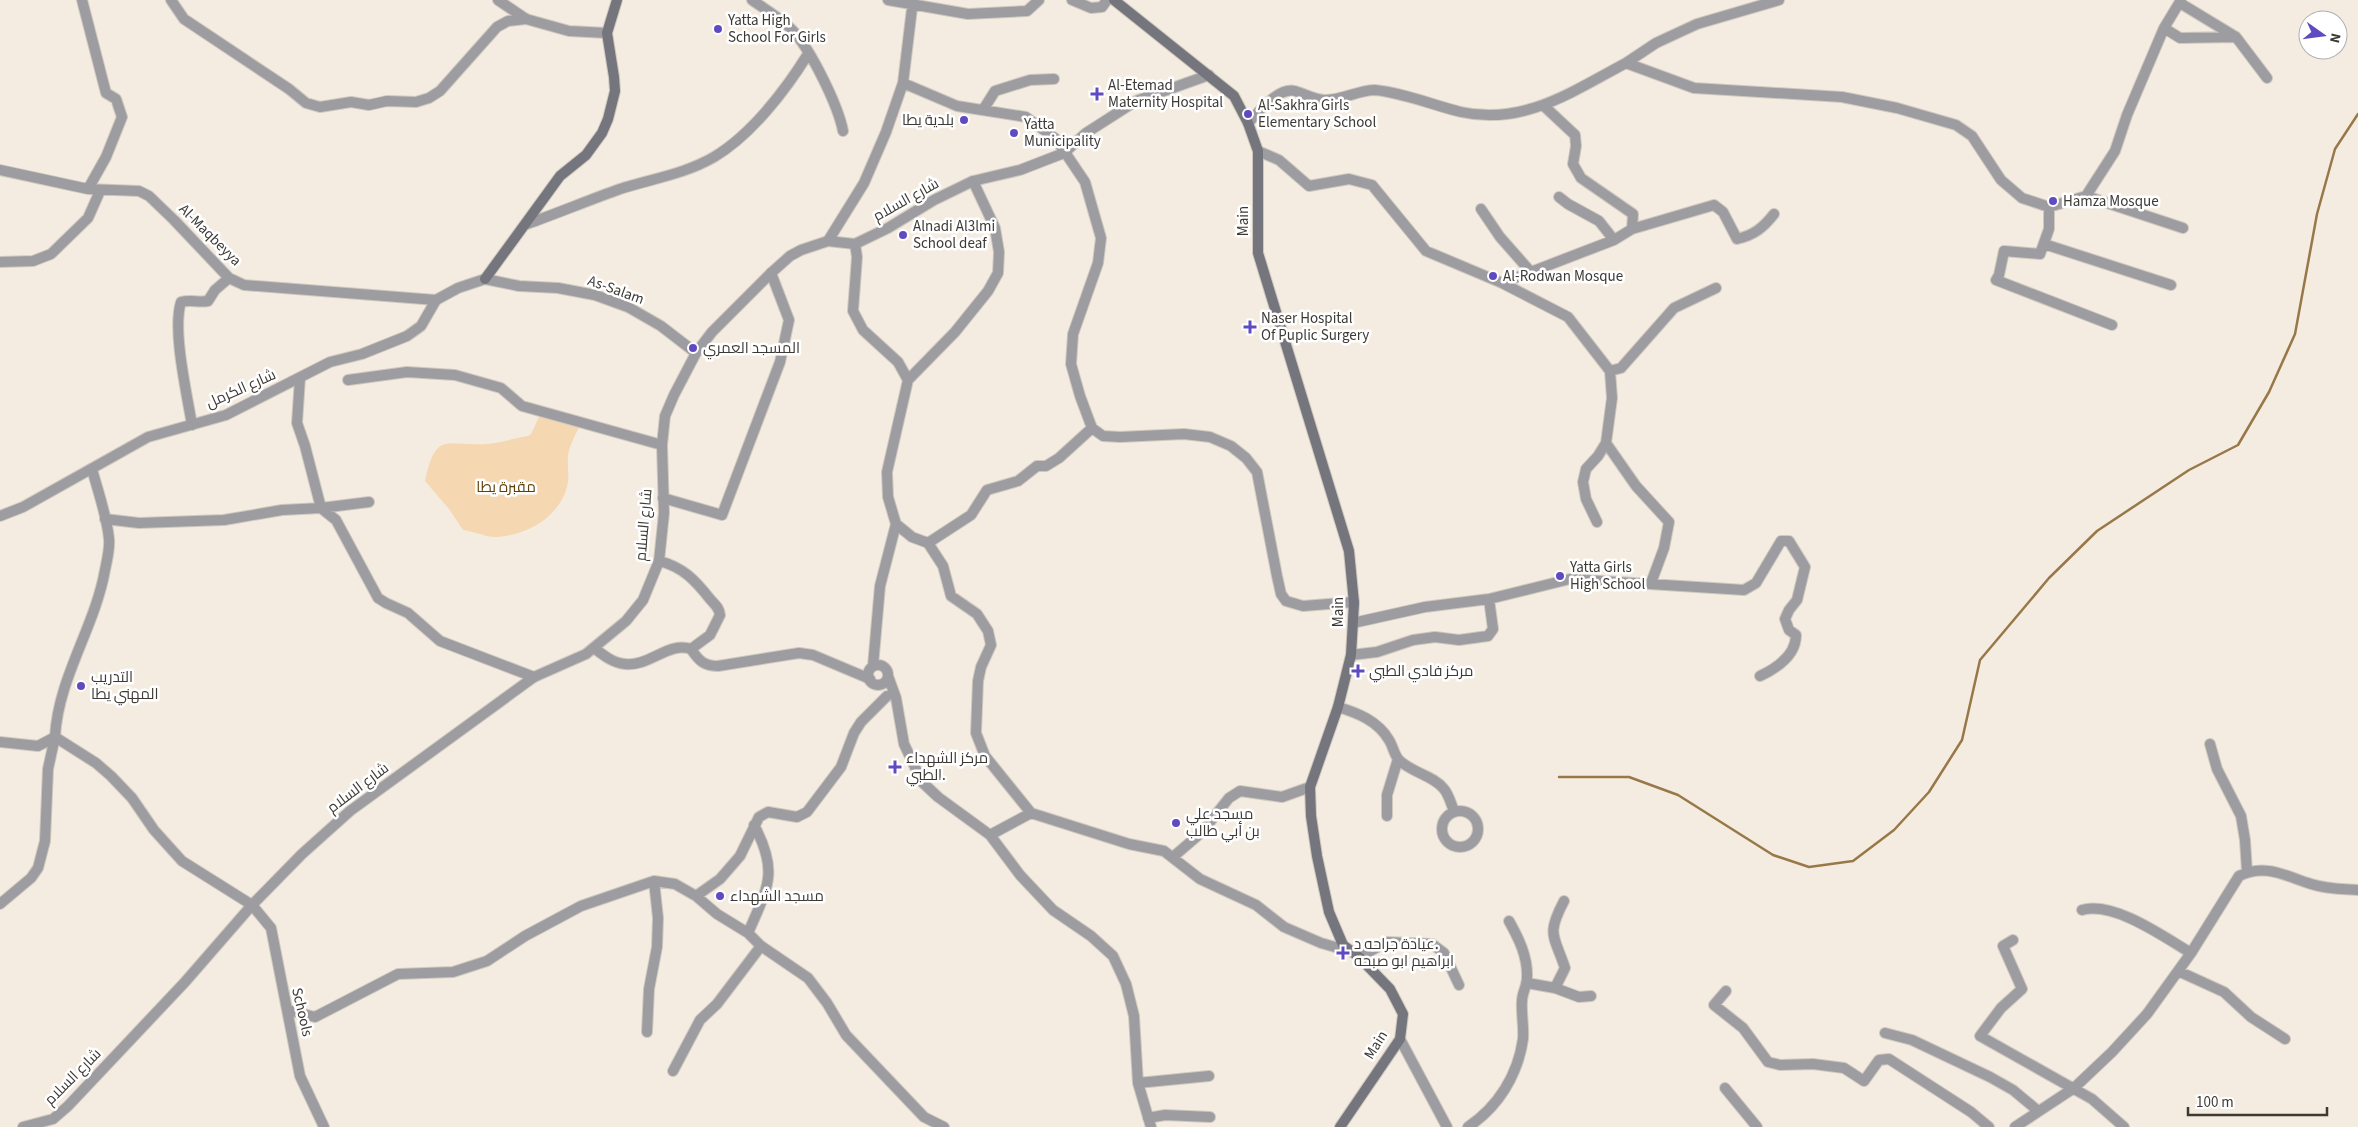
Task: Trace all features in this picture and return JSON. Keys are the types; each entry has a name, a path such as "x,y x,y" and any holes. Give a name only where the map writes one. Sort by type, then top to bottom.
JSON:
{"main road":[{"path":"485,279 516,235 527,224 560,176 586,155 602,133 608,119 614,90 614,77 607,33 617,0"},
{"name":"Main","path":"1114,0 1209,74 1234,96 1248,123 1258,151 1258,253 1349,551 1354,602 1351,655 1338,707 1310,787 1316,856 1329,912 1343,945 1359,957 1390,988 1398,1000 1403,1014 1400,1039 1340,1127"}],"street":[{"path":"82,0 106,93 116,99 122,118 106,157 88,190"},
{"path":"171,0 184,19 289,88 299,99 320,107 351,102 369,104 387,101 409,103 429,98 440,91 496,27 508,21 526,19"},
{"path":"498,0 526,19 569,31 607,33"},
{"path":"752,0 795,33 832,97 840,115 843,130"},
{"path":"888,0 968,14 1027,11 1039,0"},
{"path":"1072,0 1091,8 1102,8 1107,0"},
{"path":"1248,123 1284,91 1293,90 1326,100 1364,90 1386,91 1462,112 1490,114 1521,113 1544,106 1626,64 1656,43 1697,24 1779,0"},
{"path":"2086,196 2115,151 2127,115 2164,28 2181,2 2236,37 2267,78"},
{"path":"828,241 864,183 886,132 903,84 913,3"},
{"path":"2164,28 2180,38 2236,37"},
{"path":"527,224 621,189 680,172 712,158 734,143 767,108 789,84 808,54"},
{"path":"1626,64 1694,88 1842,97 1898,108 1956,125 1972,136 2001,180 2022,198 2049,207 2086,196 2183,228"},
{"name":"شارع السلام","path":"23,1127 53,1119 68,1106 185,982 252,905 302,854 350,811 534,677 560,667 594,648 626,621 643,600 659,561 663,498 662,444 666,416 674,395 696,354 712,332 790,256 801,250 828,241 855,244 888,228 934,200 972,181 1020,170 1064,153 1086,133 1136,101 1209,74"},
{"path":"983,110 994,91 1030,80 1054,79"},
{"path":"903,84 957,106 1026,117 1056,139 1085,182 1101,238 1098,263 1073,334 1071,364 1092,428 1103,436 1120,438 1184,434 1210,437 1231,446 1246,458 1257,472 1281,594 1286,601 1303,606 1354,602"},
{"path":"1544,106 1575,135 1576,146 1572,164 1581,178 1632,214 1632,230"},
{"path":"1258,151 1279,160 1310,186 1350,179 1372,185 1426,251 1502,283 1568,317 1610,371 1612,398 1606,443 1598,456 1586,469 1583,482 1586,499 1597,522"},
{"name":"Al-Maqbeyya","path":"0,170 88,190 139,191 149,196 229,278 244,285 436,300"},
{"path":"899,724 881,684 875,684 880,586 896,524 888,497 887,472 908,380 955,332 988,291 998,273 999,252 995,228 972,181"},
{"path":"0,262 33,261 52,254 88,218 100,191"},
{"path":"1559,197 1599,221 1614,240"},
{"path":"1502,283 1614,240 1632,230 1714,205 1723,212 1737,239 1749,236 1762,228 1774,214"},
{"path":"2049,207 2049,229 2044,244 2037,256 2025,252 2003,252 1999,275 1996,280 2112,326"},
{"path":"1481,209 1500,237 1530,272"},
{"path":"855,244 857,257 853,311 863,330 898,362 908,380"},
{"path":"2044,244 2171,285"},
{"path":"663,498 722,515 780,362 789,320 771,273"},
{"path":"192,425 179,336 178,311 181,302 190,299 200,302 208,301 215,290 229,278"},
{"path":"436,300 458,288 485,279"},
{"name":"As-Salam","path":"485,279 519,286 558,288 594,294 628,307 661,326 696,354"},
{"path":"1610,371 1620,368 1674,308 1716,288"},
{"name":"شارع الكرمل","path":"0,516 23,507 148,437 226,415 330,362 362,354 407,336 421,326 436,300"},
{"path":"348,380 414,372 441,373 468,378 500,388 522,406 662,444"},
{"path":"300,378 297,423 321,508 336,520 362,569 382,601 404,610 440,641 534,677"},
{"path":"928,543 971,515 987,490 1018,481 1037,466 1046,466 1059,458 1092,428"},
{"path":"1606,443 1636,486 1669,522 1664,548 1651,583"},
{"path":"0,904 31,878 38,868 44,841 48,769 58,714 69,677 102,590 109,541 106,519 92,469"},
{"path":"106,519 138,523 224,520 282,510 321,508 369,502"},
{"path":"896,524 912,537 928,543 942,566 951,596 977,614 988,631 991,645 981,668 976,696 976,733 985,756 1031,813 1128,844 1158,849 1173,857 1200,879 1256,905 1296,933 1335,947 1343,945"},
{"path":"1353,623 1425,607 1489,599 1570,579 1744,590 1756,583 1781,541 1789,542 1805,567 1797,600 1788,610 1785,619 1789,630 1796,635 1796,644 1774,670 1760,676"},
{"path":"659,561 671,564 694,577 719,608 720,615 710,635 691,650"},
{"path":"1351,655 1377,652 1413,640 1435,637 1459,640 1488,636 1493,629 1489,599"},
{"path":"594,648 611,660 623,664 634,664 652,660 677,647 691,650 700,662 707,666 737,664 800,653 813,655 852,671 877,672"},
{"path":"877,672 896,698 904,744 922,782 938,797 990,835 1020,875 1053,910 1091,936 1114,956 1126,984 1134,1016 1138,1083 1150,1122 1165,1115 1210,1117"},
{"path":"696,896 720,879 740,856 760,816 768,812 797,817 807,812 841,767 854,733 887,696"},
{"path":"1338,707 1355,712 1374,723 1388,738 1398,759 1412,770 1433,780 1445,790 1454,811"},
{"path":"0,742 38,746 55,737"},
{"name":"Schools","path":"55,737 96,763 111,776 132,798 154,830 182,862 252,905 271,928 300,1076 324,1127"},
{"path":"2210,744 2217,769 2241,816 2247,872"},
{"path":"1387,816 1387,795 1398,759"},
{"path":"1173,857 1202,832 1229,798 1240,791 1282,797 1310,787"},
{"path":"990,835 1031,813"},
{"path":"748,933 762,900 770,868 766,847 754,825"},
{"path":"2015,1127 2037,1110 2074,1088 2112,1052 2147,1014 2191,953 2233,882 2247,872 2264,869 2277,871 2312,885 2358,890"},
{"path":"647,1032 649,989 657,947 658,918 654,881"},
{"path":"288,1010 315,1017 398,974 453,972 487,961 525,936 581,906 654,881 675,884 696,896 717,914 748,933 761,946 808,978 827,1003 846,1035 924,1116 944,1127"},
{"path":"1555,988 1564,968 1552,933 1556,916 1564,901"},
{"path":"2082,910 2092,907 2112,911 2163,936 2191,953"},
{"path":"1468,1127 1482,1118 1507,1088 1515,1069 1523,1039 1522,1000 1527,983 1527,964 1520,940 1509,921"},
{"path":"2014,940 2002,946 2022,989 2001,1008 1980,1036 2074,1088 2103,1107 2124,1127"},
{"path":"1359,957 1387,942 1432,944 1444,953 1459,985"},
{"path":"673,1071 700,1020 717,1004 761,946"},
{"path":"2178,971 2224,992 2251,1016 2285,1039"},
{"path":"1527,983 1555,988 1579,997 1591,996"},
{"path":"1726,991 1714,1005 1743,1028 1768,1062 1780,1065 1812,1064 1844,1068 1864,1080 1879,1060 1889,1059 1971,1112 1989,1127"},
{"path":"1886,1034 1912,1040 1990,1077 2013,1090 2037,1110"},
{"path":"1400,1039 1447,1127"},
{"path":"1138,1083 1209,1076"},
{"path":"1724,1088 1757,1127"}],"green space":[{"name":"مقبرة يطا","path":"550,416 581,424 569,452 567,487 563,498 556,508 539,524 517,534 493,537 463,530 449,509 425,481 433,454 444,444 486,444 528,436 531,434 539,417"}],"waterway":[{"path":"1559,777 1629,777 1678,795 1773,855 1809,867 1853,861 1894,830 1929,792 1962,740 1980,660 2049,578 2097,531 2189,470 2238,445 2269,392 2295,334 2317,214 2335,149 2358,114"}],"place":[{"name":"Yatta High School For Girls","path":"718,29"},
{"name":"Al-Etemad Maternity Hospital","path":"1097,94"},
{"name":"Al-Sakhra Girls Elementary School","path":"1248,114"},
{"name":"بلدية يطا","path":"964,120"},
{"name":"Yatta Municipality","path":"1014,133"},
{"name":"Hamza Mosque","path":"2053,201"},
{"name":"Alnadi Al3lmi School deaf","path":"903,235"},
{"name":"Al-Rodwan Mosque","path":"1493,276"},
{"name":"Naser Hospital Of Puplic Surgery","path":"1250,327"},
{"name":"المسجد العمري","path":"693,348"},
{"name":"Yatta Girls High School","path":"1560,576"},
{"name":"مركز فادي الطبي","path":"1358,671"},
{"name":"التدريب المهني يطا","path":"81,686"},
{"name":"مركز الشهداء الطبي.","path":"895,767"},
{"name":"مسجد علي بن أبي طالب","path":"1176,823"},
{"name":"مسجد الشهداء","path":"720,896"},
{"name":"عيادة جراحه د. ابراهيم ابو صبحه","path":"1343,953"}]}
